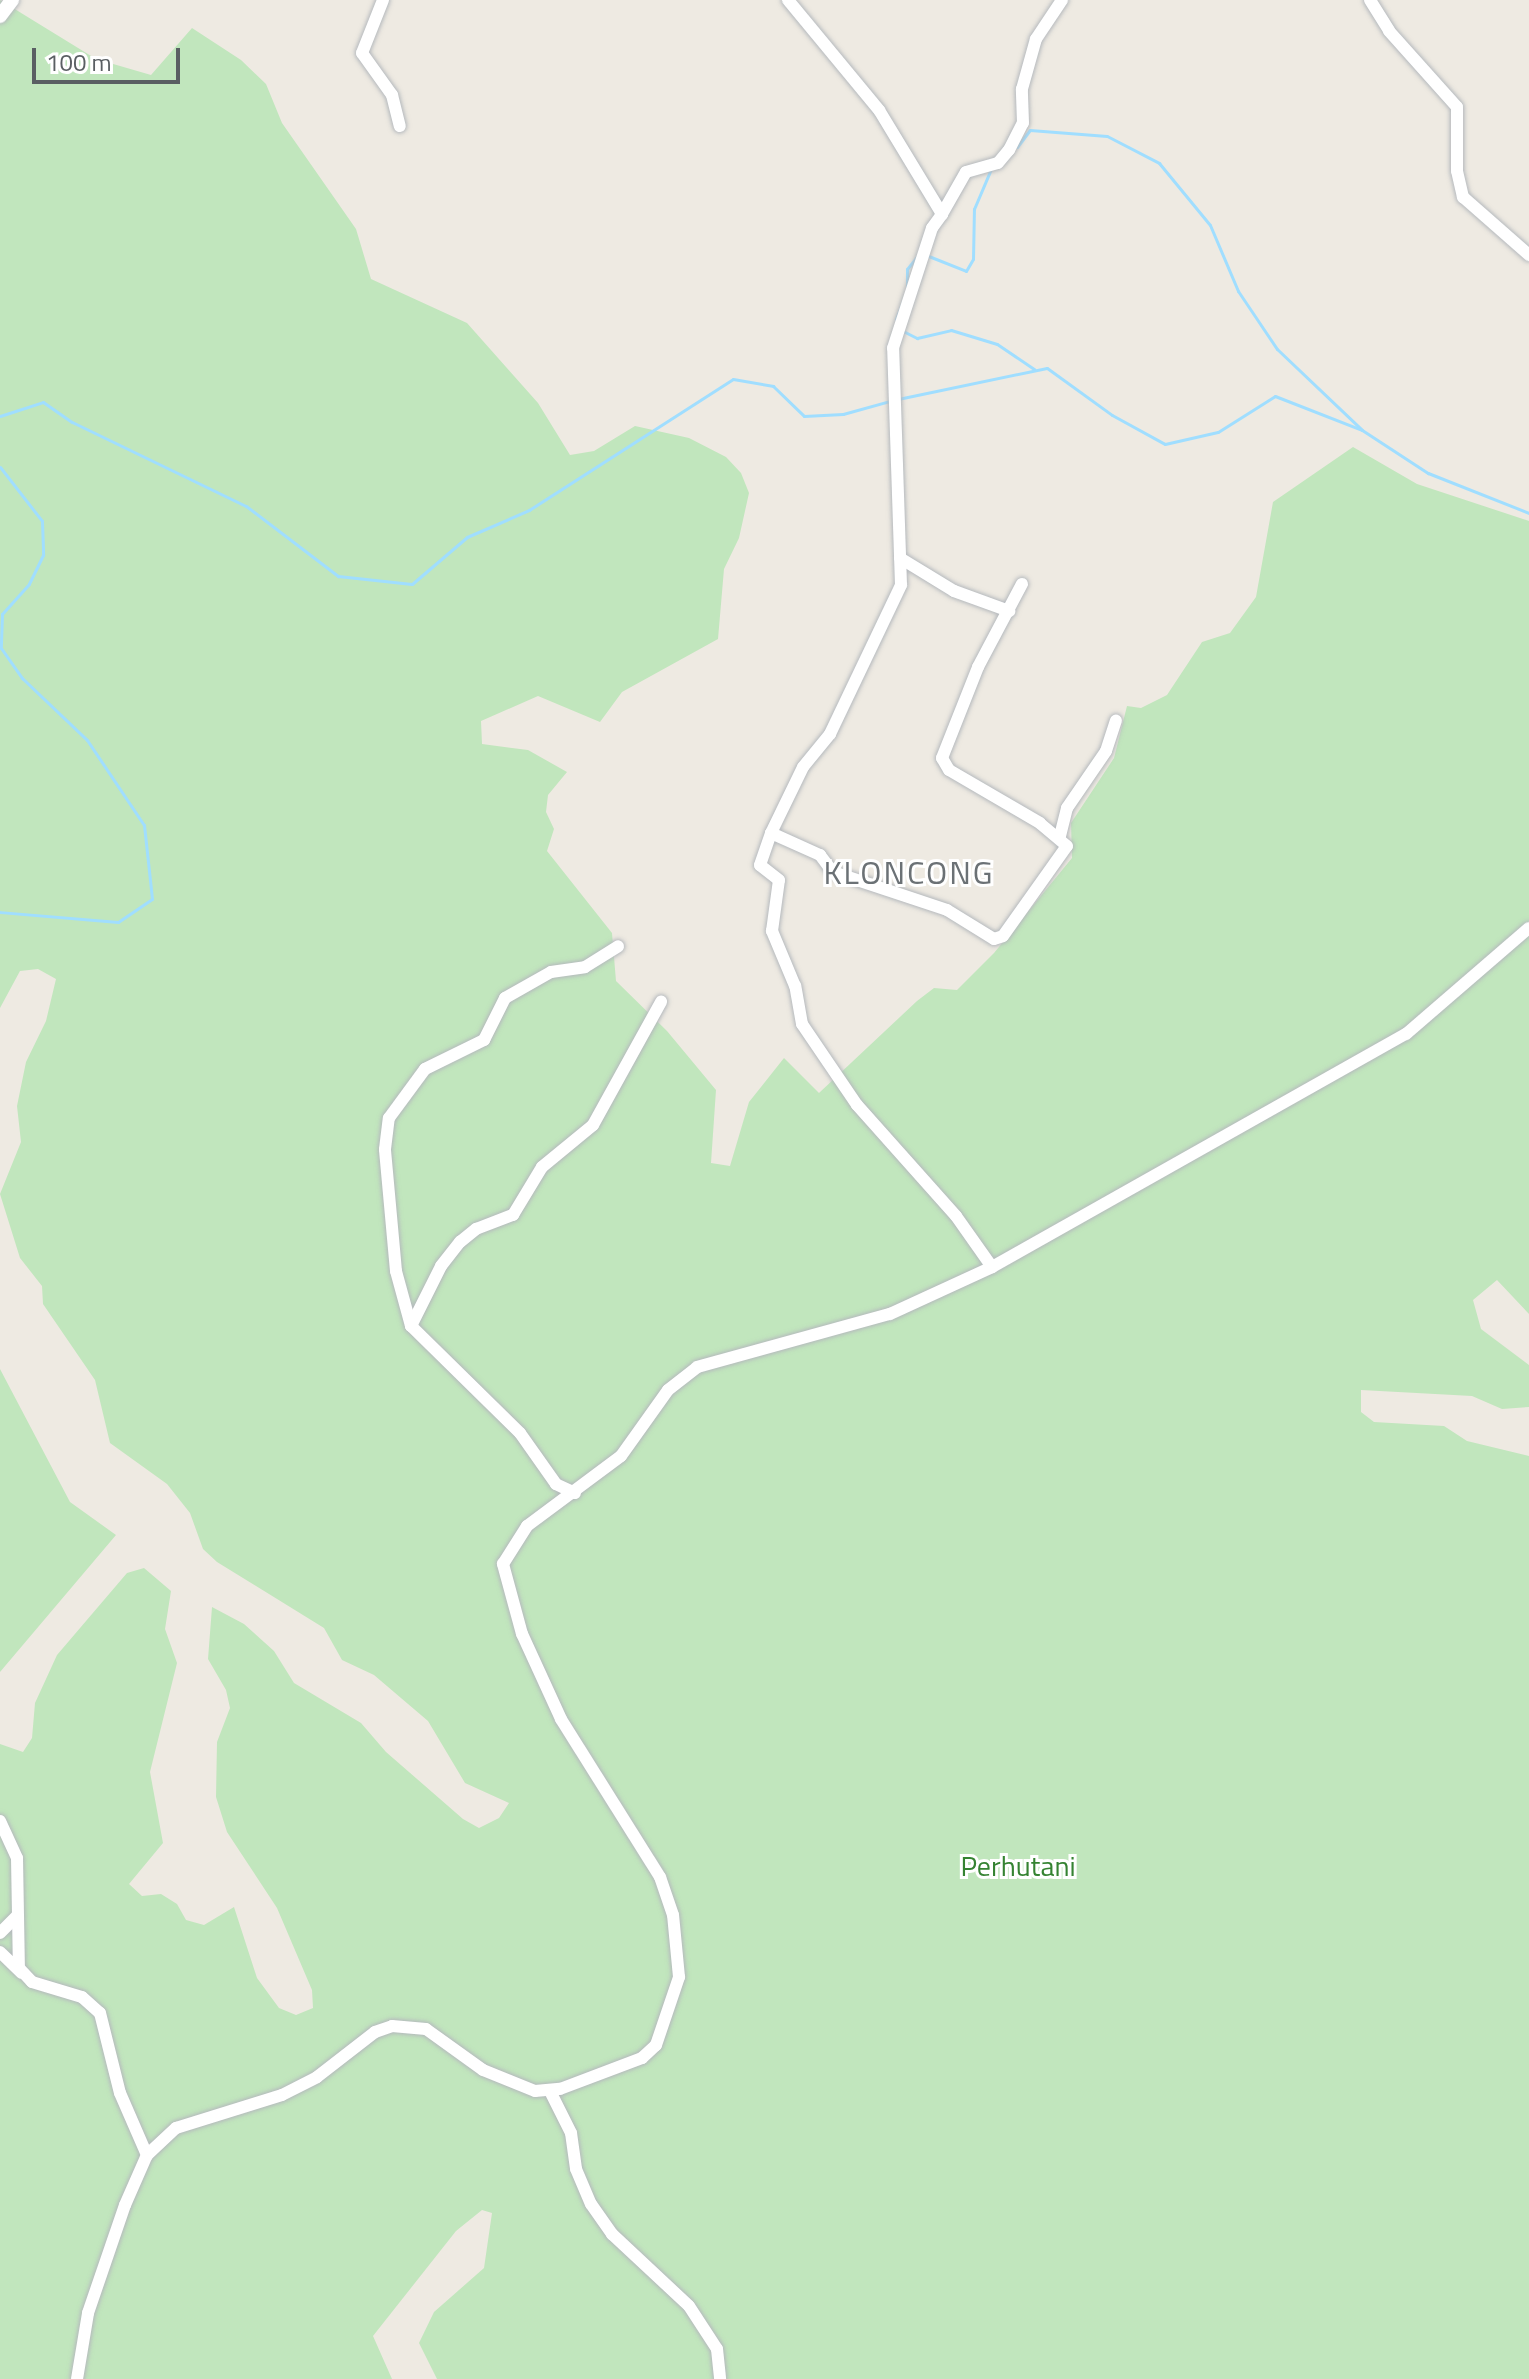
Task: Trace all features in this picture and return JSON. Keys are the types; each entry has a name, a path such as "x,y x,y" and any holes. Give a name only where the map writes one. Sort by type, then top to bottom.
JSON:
{"street":[{"path":"0,16 12,0"},
{"path":"383,0 362,53 392,95 400,126"},
{"path":"788,0 879,110 942,214"},
{"path":"992,1267 939,1195 857,1105 801,1021 795,986 772,931 779,880 760,865 771,833 803,767 830,734 898,596 900,558 891,401 893,348 900,318 942,214 966,172 998,163 1009,150 1023,123 1022,89 1036,39 1062,0"},
{"path":"1370,0 1389,31 1457,107 1457,171 1463,197 1529,255"},
{"path":"900,558 954,591 1009,611"},
{"path":"771,833 820,855 833,872 947,910 994,939 1007,932 1066,850 1060,836 943,764 974,675 1022,584"},
{"path":"1060,836 1067,808 1106,751 1116,721"},
{"path":"77,2379 94,2291 147,2155 176,2128 300,2086 359,2042 392,2026 426,2029 498,2079 550,2091 647,2056 659,2039 680,1969 673,1915 662,1882 561,1719 522,1634 503,1576 505,1555 518,1535 621,1456 668,1390 697,1367 890,1314 992,1267 1406,1034 1529,928"},
{"path":"575,1493 556,1484 520,1433 411,1326 396,1271 389,1210 389,1118 430,1064 484,1040 505,998 551,972 585,967 618,946"},
{"path":"411,1326 441,1266 460,1242 476,1229 513,1215 542,1167 593,1125 661,1002"},
{"path":"0,1821 17,1858 16,1955 22,1973"},
{"path":"0,1933 18,1915"},
{"path":"0,1952 39,1985 82,1997 100,2013 123,2104 147,2155"},
{"path":"550,2091 571,2133 576,2169 591,2204 629,2251 689,2306 717,2349 720,2379"}],"green space":[{"name":"Perhutani","path":"0,0 96,59 151,75 192,28 241,60 266,84 282,123 356,229 371,279 467,323 538,403 570,455 594,451 635,426 689,438 726,457 741,473 749,493 739,538 724,569 718,639 622,692 600,722 538,696 481,721 482,744 528,750 567,772 548,795 546,812 554,829 547,851 612,933 616,981 667,1031 716,1090 711,1163 730,1166 749,1102 784,1058 819,1093 917,1001 934,988 957,990 994,953 1072,858 1071,823 1114,758 1127,706 1141,708 1167,695 1202,642 1230,633 1256,597 1273,502 1353,447 1417,484 1529,521 1529,1314 1497,1280 1473,1300 1481,1329 1529,1365 1529,1407 1502,1409 1472,1396 1361,1390 1361,1412 1374,1422 1444,1426 1467,1441 1529,1456 1529,2379 437,2379 419,2343 434,2312 484,2268 492,2213 482,2210 456,2231 373,2336 392,2379 0,2379 0,1744 23,1752 32,1738 35,1703 57,1655 127,1573 144,1568 171,1591 165,1629 177,1663 150,1772 163,1843 129,1884 142,1896 161,1894 177,1904 186,1920 204,1925 234,1907 257,1978 279,2008 296,2015 313,2008 312,1990 277,1908 227,1832 216,1797 217,1742 230,1708 226,1690 208,1659 212,1607 244,1624 274,1651 294,1683 361,1723 386,1752 463,1819 479,1828 499,1818 509,1803 465,1783 428,1721 374,1675 342,1660 324,1628 217,1562 203,1549 190,1513 167,1484 110,1443 95,1380 43,1304 42,1286 20,1258 0,1194 21,1142 17,1106 26,1062 46,1021 56,979 38,969 20,971 0,1008"},
{"path":"0,1369 70,1502 116,1535 0,1672"}],"waterway":[{"path":"1017,147 1030,130 1107,136 1159,163 1210,225 1238,291 1277,349 1362,430 1428,473 1529,513"},
{"path":"926,255 966,271 973,259 974,209 991,169"},
{"path":"907,290 907,269 919,254"},
{"path":"896,319 903,301"},
{"path":"903,331 917,338 951,330 997,344 1034,369"},
{"path":"898,399 1047,368 1112,415 1165,444 1218,432 1275,396 1362,430"},
{"path":"0,416 43,402 72,422 246,506 338,576 412,584 467,537 529,510 733,379 773,386 804,416 843,414 890,401"},
{"path":"0,467 42,521 43,555 29,584 2,614 1,648 22,678 87,740 144,825 152,899 118,922 0,912"}],"district":[{"name":"KLONCONG","path":"909,872"}]}
